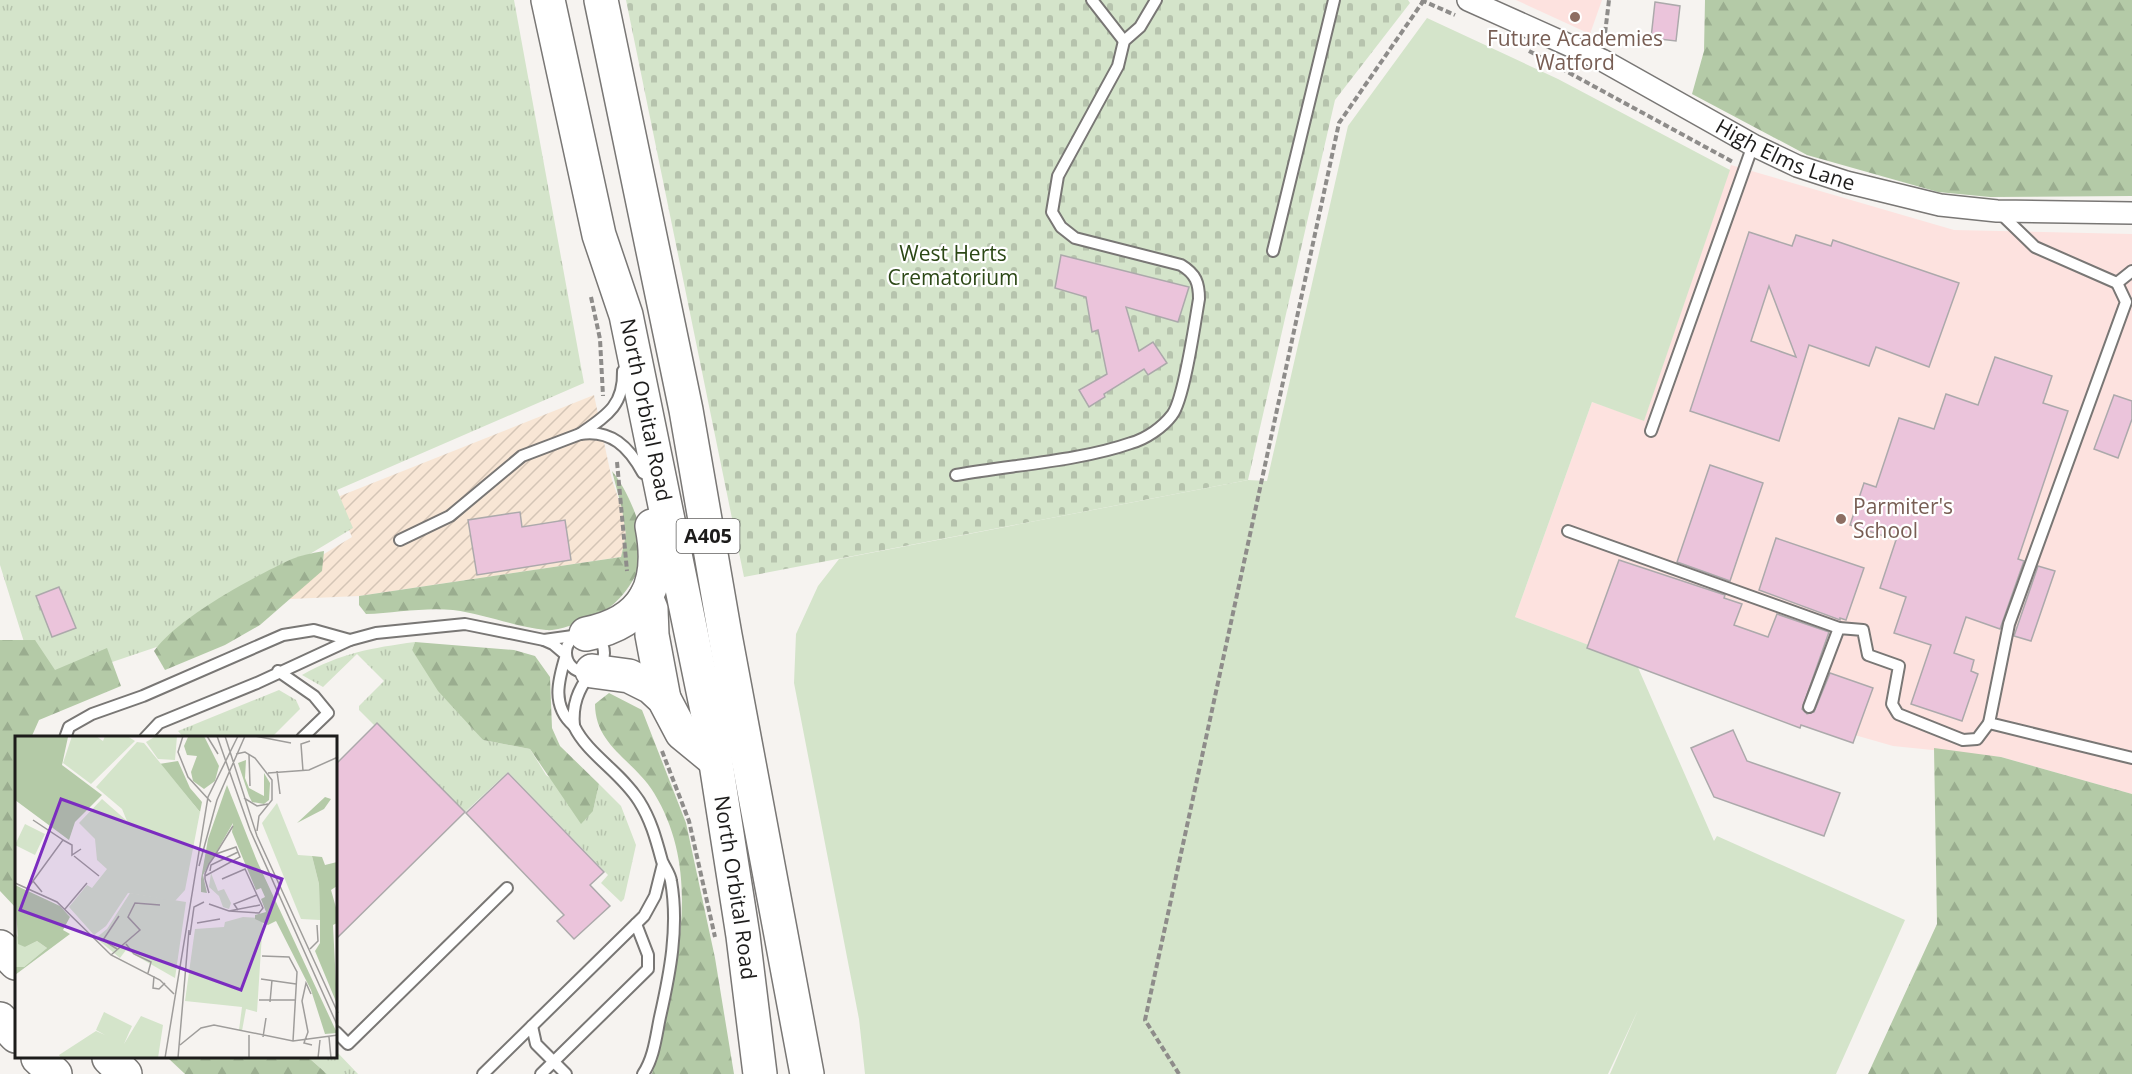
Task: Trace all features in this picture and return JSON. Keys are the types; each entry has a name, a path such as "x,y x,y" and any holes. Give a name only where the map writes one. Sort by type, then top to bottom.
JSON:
{"highway":[{"name":"North Orbital Road","path":"548,0 599,235 626,315 716,761 743,936 760,1074"},
{"name":"North Orbital Road","path":"601,0 686,410 725,635 807,1074"},
{"name":"A405","path":"581,649 632,614 646,597 657,561 599,235"},
{"path":"646,597 651,609 652,635 664,699 682,733 716,761"},
{"path":"581,649 615,672 639,679 664,699"},
{"path":"0,947 15,962"},
{"path":"0,1019 15,1035"},
{"path":"39,1059 55,1074"},
{"path":"110,1059 125,1074"}],"street":[{"name":"High Elms Lane","path":"1468,0 1602,60 1753,145 1797,166 1846,182 1940,205 1997,211 2132,213"}],"lane":[{"path":"1092,0 1114,24 1124,41"},
{"path":"956,475 1100,452 1133,443 1155,431 1173,414 1179,398 1199,299 1199,285 1193,272 1181,265 1075,238 1061,227 1052,212 1058,176 1118,66 1124,41 1140,27 1156,0"},
{"path":"1273,251 1334,0"},
{"path":"1651,431 1753,145"},
{"path":"1568,531 1839,628 1863,630 1864,646 1868,655 1899,666 1892,705 1898,714 1963,740 1977,739 1989,723 2009,624 2126,302 2117,283 2036,247 1997,211"},
{"path":"2117,283 2132,271"},
{"path":"400,540 450,516 522,456 580,434 599,421 618,402 622,393 623,370"},
{"path":"580,434 600,433 612,438 632,454 643,473"},
{"path":"147,736 159,723 257,683 278,671 350,640 400,629 465,624 581,649"},
{"path":"1809,707 1839,628"},
{"path":"66,736 69,728 92,714 143,696 283,635 314,630 350,640"},
{"path":"544,640 581,649"},
{"path":"574,726 573,714 581,649"},
{"path":"581,649 559,679 559,708 590,749 621,776 639,801 656,834 663,864 671,878 675,917 670,975 645,1072"},
{"path":"278,671 314,696 328,713 304,736"},
{"path":"1989,723 2132,758"},
{"path":"483,1074 636,924 650,907 663,864"},
{"path":"338,1034 348,1044 507,888"},
{"path":"541,1074 648,969 648,956 636,924"},
{"path":"532,1026 536,1044 566,1074"}],"path":[{"path":"1179,1074 1144,1020 1339,123 1424,0"},
{"path":"1602,60 1610,0"}],"shaded area":[{"name":"Future Academies Watford","path":"1516,0 1602,0 1590,34"},
{"name":"Parmiter's School","path":"1731,165 1954,230 2132,234 2132,794 2001,757 1893,746 1729,699 1515,617 1592,402 1644,420"},
{"path":"594,395 612,480 622,509 626,535 621,557 359,596 290,599 283,579 352,537 335,498"}],"green space":[{"path":"0,0 514,0 584,383 337,490 353,528 285,569 210,629 38,687 0,565"},
{"name":"West Herts Crematorium","path":"626,0 1408,0 1410,3 1335,100 1248,480 744,577"},
{"path":"1705,0 2132,0 2132,196 1990,197 1938,192 1807,155 1692,94 1704,51"},
{"path":"1427,18 1558,79 1730,170 1644,421 1592,402 1515,617 1636,663 1714,841 1717,836 1905,920 1836,1074 1610,1074 1638,1010 1608,1074 865,1074 859,1019 794,683 796,634 818,586 839,559 1248,480 1267,481 1348,126"},
{"path":"612,471 625,490 636,515 643,542 643,554 641,564 629,586 614,603 596,616 573,625 546,630 477,614 442,609 366,614 359,605 359,596 621,557 626,535"},
{"path":"324,551 322,571 260,625 225,645 165,670 154,651 180,625 218,599 258,576 292,559"},
{"path":"0,640 35,640 55,670 107,648 121,686 39,720 32,736 15,736 15,907 0,891"},
{"path":"415,642 412,650 483,740 530,749 546,775 593,811 599,784 621,806 636,845 624,899 621,902 601,883 608,875 508,772 465,812 378,724 375,726 359,710 359,706 384,681 357,654 323,687 302,675 343,656"},
{"path":"415,642 514,650 535,656 550,677 552,728 560,746 599,784 593,811 581,824 530,749 483,740 438,691 412,650"},
{"path":"279,690 296,700 300,709 273,736 182,736 178,731"},
{"path":"609,693 642,710 686,823 715,958 734,1074 652,1074 668,1004 680,932 682,896 679,861 670,826 654,793 646,781 608,742 601,731 595,704"},
{"path":"1934,748 2001,757 2132,794 2132,1074 1868,1074 1937,924"},
{"path":"338,1053 358,1074 327,1074 310,1059 338,1059"},
{"path":"169,1059 310,1059 327,1074 185,1074"}],"building":[{"path":"1655,2 1680,6 1676,41 1651,38"},
{"path":"1749,232 1792,246 1796,235 1831,246 1833,240 1959,283 1929,367 1876,347 1869,366 1809,345 1779,441 1690,411","holes":["1769,286 1796,357 1751,341"]},
{"path":"1061,255 1189,287 1178,322 1126,307 1139,351 1153,342 1167,363 1148,375 1144,369 1104,394 1105,397 1089,407 1079,390 1107,374 1098,330 1092,332 1086,297 1055,288"},
{"path":"1995,357 2052,376 2043,403 2068,411 2018,559 2024,561 2000,629 1966,617 1954,653 1974,660 1971,671 1978,674 1962,721 1911,704 1931,645 1894,633 1906,597 1880,588 1896,540 1850,525 1864,483 1876,487 1899,418 1934,429 1946,394 1978,405"},
{"path":"2114,395 2132,401 2132,419 2118,458 2094,449"},
{"path":"1710,465 1763,483 1730,581 1677,562"},
{"path":"520,512 522,527 565,520 571,560 477,575 468,520"},
{"path":"1776,538 1864,568 1846,620 1840,618 1840,620 1759,590"},
{"path":"1619,560 1725,595 1724,598 1742,604 1734,625 1768,637 1777,614 1829,632 1802,709 1807,714 1814,712 1830,673 1873,688 1853,743 1801,725 1800,728 1587,648"},
{"path":"2038,566 2055,571 2031,641 2014,636"},
{"path":"59,587 76,628 52,637 36,596"},
{"path":"377,723 465,812 338,937 338,762"},
{"path":"1733,730 1747,761 1840,793 1824,836 1714,797 1691,748"},
{"path":"508,773 604,872 590,885 610,906 574,939 557,921 564,915 466,813"}],"place":[{"name":"Future Academies Watford","path":"1575,17"},
{"name":"Parmiter's School","path":"1841,519"}]}
